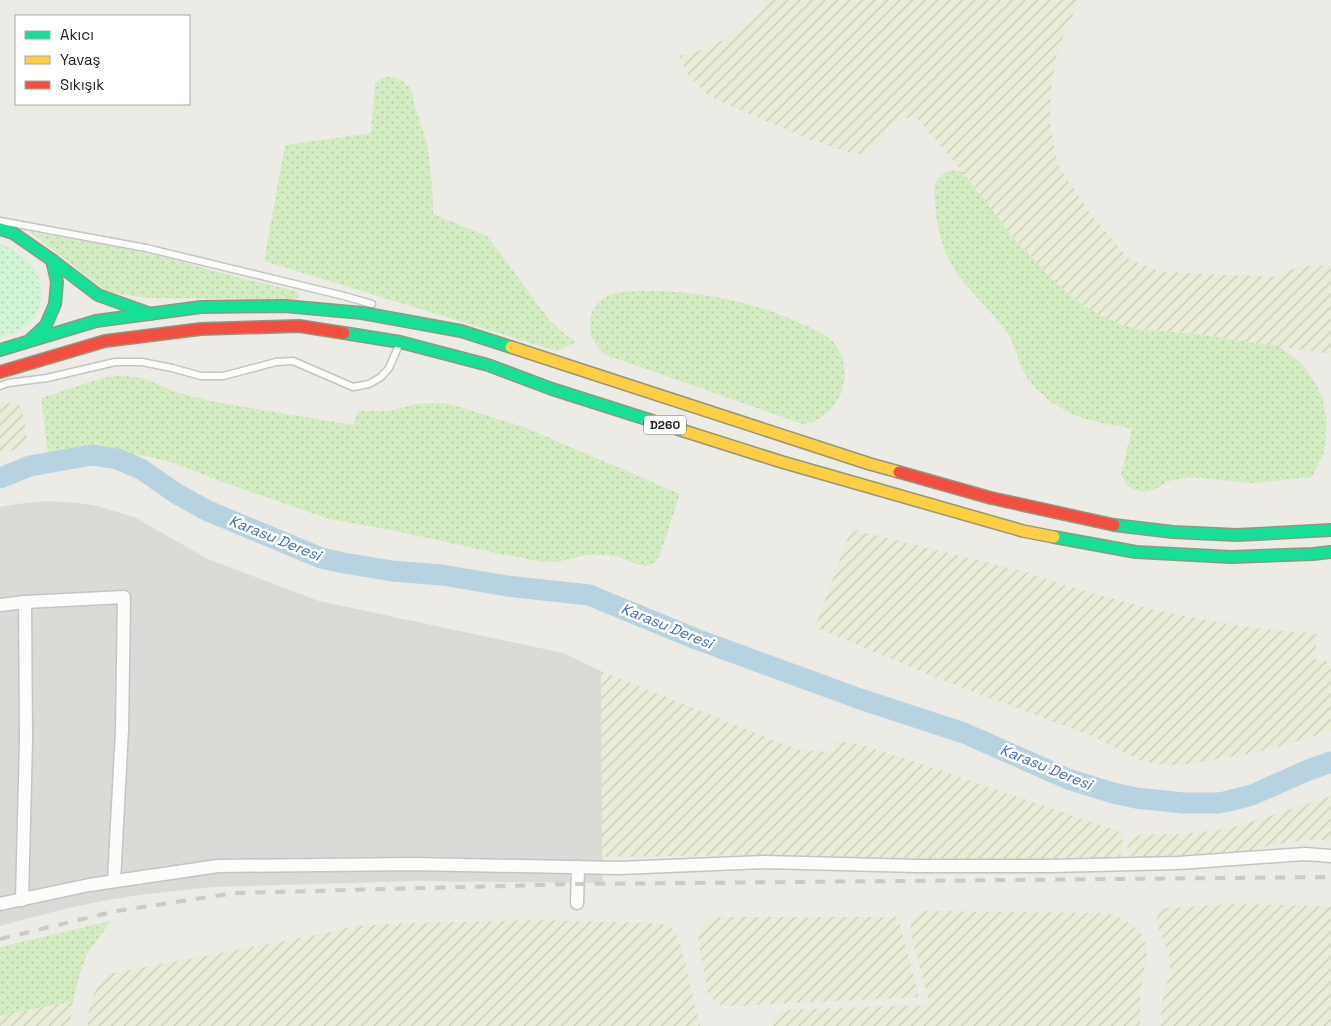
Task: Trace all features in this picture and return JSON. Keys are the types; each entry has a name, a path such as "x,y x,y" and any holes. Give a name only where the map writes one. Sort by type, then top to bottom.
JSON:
{"main road":[{"path":"0,229 13,233 98,294 151,314"},
{"path":"30,341 46,325 55,304 58,282 52,260"},
{"name":"D260","path":"0,350 96,321 200,307 285,306 362,313 461,331 870,464 991,498 1077,518 1106,524 1173,532 1237,534 1331,530"},
{"name":"D260","path":"0,372 105,341 201,328 299,326 400,342 488,365 552,389 782,462 1023,531 1136,552 1231,556 1331,552"}],"street":[{"path":"0,605 124,597 122,730 114,881"},
{"path":"22,900 26,739 25,602"},
{"path":"0,904 89,885 218,866 413,864 618,868 765,862 917,866 1051,866 1178,863 1305,854 1331,856"},
{"path":"577,903 578,867"}],"lane":[{"path":"0,221 146,248 344,296 380,307"},
{"path":"398,312 461,331"},
{"path":"0,386 8,383 47,378 116,362 142,362 201,376 223,376 276,362 294,361 352,387 370,384 381,377 389,368 400,342"}],"shaded area":[{"path":"47,501 97,506 134,517 208,559 319,601 563,653 601,671 603,883 414,881 212,887 102,901 0,926 0,507"}],"green space":[{"path":"764,0 1081,0 1067,25 1057,53 1051,88 1050,123 1059,167 1092,216 1130,260 1162,272 1273,277 1304,266 1331,265 1331,354 1194,334 1137,329 1122,325 1094,312 1058,285 1009,233 963,172 917,118 904,118 897,121 886,130 881,141 872,150 861,154 854,154 803,137 708,95 687,73 679,56 704,49 728,38 757,16 764,7"},
{"path":"384,77 400,80 412,92 427,145 432,180 433,214 487,236 550,321 576,342 557,351 264,261 285,145 371,133 375,82"},
{"path":"953,170 963,172 1009,233 1058,285 1094,312 1122,325 1137,329 1194,334 1278,346 1296,359 1305,367 1317,386 1322,397 1327,419 1326,443 1323,455 1312,477 1252,483 1189,477 1169,481 1155,489 1144,492 1127,485 1121,474 1132,429 1097,422 1075,415 1054,404 1031,384 1008,334 966,285 947,257 940,236 934,191 936,182 942,174"},
{"path":"30,232 167,258 296,291 299,294 298,298 294,299 149,298 120,294 105,290"},
{"path":"0,244 19,254 33,267 41,284 41,294 39,308 30,323 0,338"},
{"path":"640,291 682,292 722,298 762,308 800,323 828,337 835,344 841,355 844,367 844,380 838,400 824,415 805,425 606,355 594,341 591,332 591,316 594,308 600,301 612,294"},
{"path":"114,376 146,379 173,391 210,401 353,425 358,411 389,411 416,404 450,404 524,427 680,494 660,555 655,562 647,566 642,566 617,556 606,555 585,555 558,562 542,562 329,519 174,463 151,457 88,450 48,453 41,398 102,378"},
{"path":"12,402 22,408 28,444 0,455 0,406"},
{"path":"851,529 1022,571 1150,609 1245,627 1317,634 1315,659 1331,662 1331,731 1274,748 1181,765 1163,765 1141,761 1089,735 939,679 815,627"},
{"path":"601,671 798,750 833,752 835,740 865,746 1123,833 1120,862 874,861 740,855 602,857"},
{"path":"1331,796 1331,840 1304,840 1267,846 1249,852 1139,862 1132,859 1127,852 1128,842 1134,835 1181,834 1220,830"},
{"path":"1235,904 1331,906 1331,1024 1328,1026 1160,1026 1163,995 1170,968 1168,950 1156,923 1158,914 1166,908"},
{"path":"923,911 1106,913 1125,919 1140,932 1147,947 1140,995 1140,1026 772,1026 774,1017 783,1010 930,1005 910,932 911,922 914,917"},
{"path":"711,917 898,917 919,997 721,1005 708,993 698,936 703,924"},
{"path":"539,920 654,923 671,928 679,938 700,1026 88,1026 88,1014 93,996 109,974 354,926"},
{"path":"111,921 87,954 73,1001 0,1016 0,947"},
{"path":"73,1001 70,1026 0,1026 0,1016"}],"waterway":[{"name":"Karasu Deresi","path":"0,478 30,466 92,455 117,459 141,469 177,494 208,511 321,558 392,571 442,575 507,586 589,595 696,639 860,699 964,733 1068,779 1136,798 1183,803 1218,803 1229,801 1252,795 1331,762"}],"railway":[{"path":"0,939 116,911 235,893 578,884 1331,877"}],"traffic: fast":[{"path":"0,229 13,233 98,295 151,314"},
{"path":"30,340 46,325 55,304 57,282 52,260"},
{"path":"0,350 96,321 201,307 285,306 362,313 461,331 511,347"},
{"path":"344,333 400,342 488,365 552,389 684,431"},
{"path":"1114,525 1173,532 1237,535 1331,530"},
{"path":"1054,537 1136,552 1231,557 1331,552"}],"traffic: slow":[{"path":"511,347 899,472"},
{"path":"684,431 782,462 1023,531 1054,537"}],"traffic: jam":[{"path":"0,372 105,341 201,329 299,326 344,333"},
{"path":"899,472 991,498 1114,525"}]}
